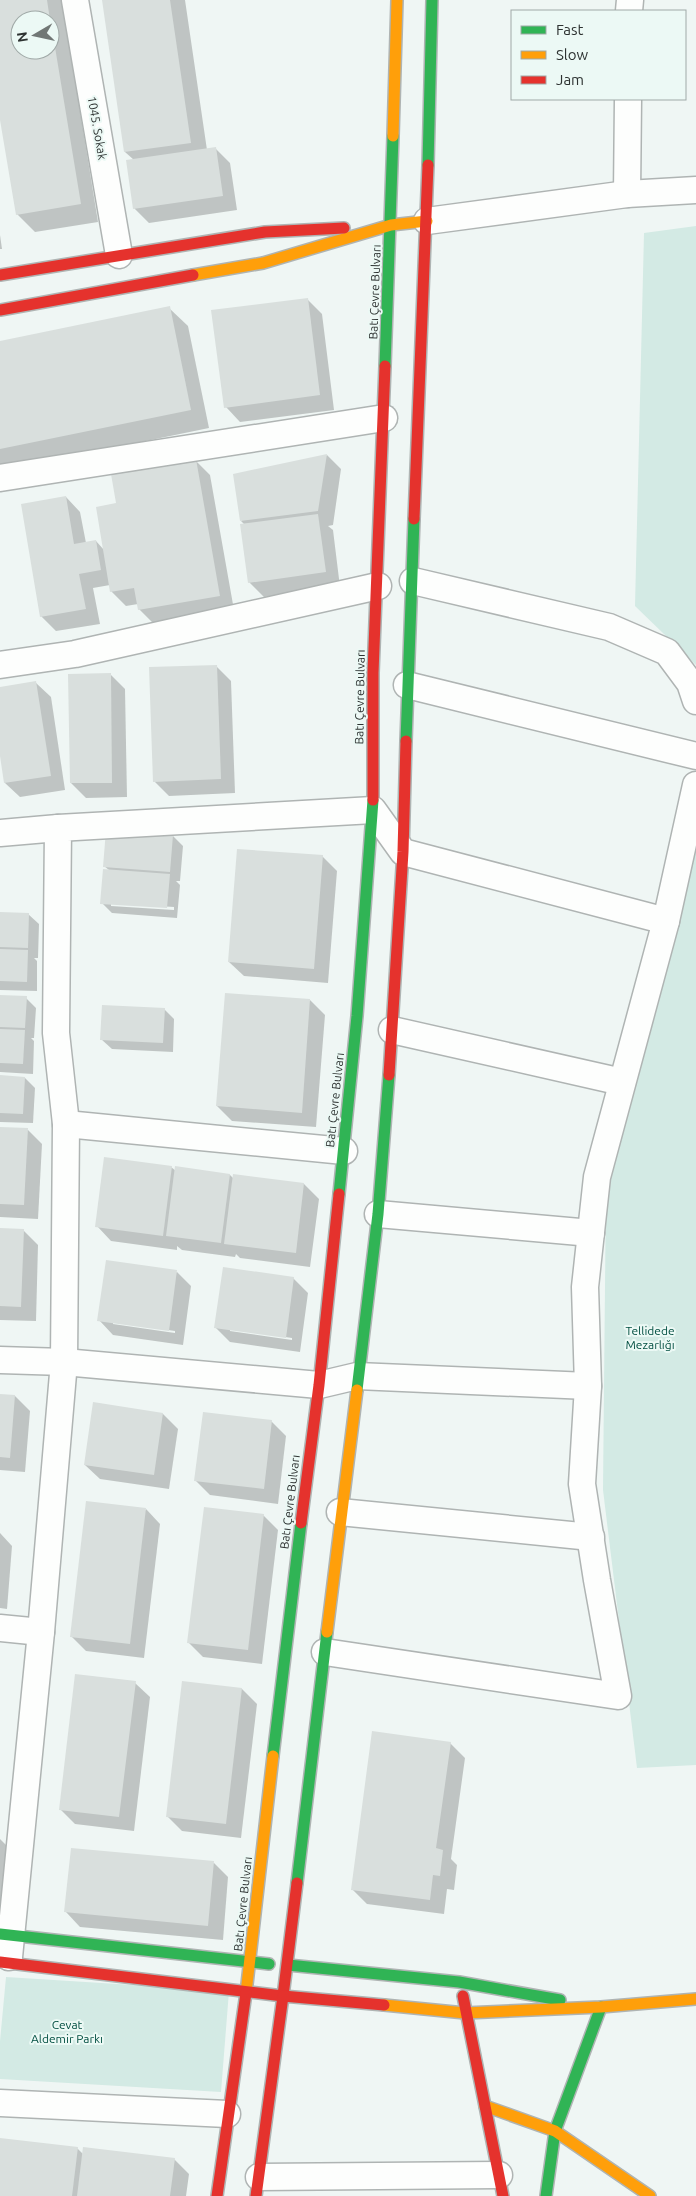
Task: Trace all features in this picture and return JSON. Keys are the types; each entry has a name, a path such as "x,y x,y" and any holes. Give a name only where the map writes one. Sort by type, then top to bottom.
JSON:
{"main road":[{"name":"Batı Çevre Bulvarı","path":"217,2196 227,2114 250,1963 283,1667 319,1385 357,1016 372,810 373,673 378,586 391,225 397,0"},
{"path":"258,2186 282,1996 288,1965 340,1512 378,1214 403,852 407,685 413,581 427,221 432,0"},
{"path":"0,275 265,232 391,225 427,221"},
{"path":"0,310 263,263 391,225"},
{"path":"5,1935 250,1963 462,1982 526,1992 570,2003 601,2007"},
{"path":"5,1962 246,1993 466,2013 601,2007 696,1999"},
{"path":"462,1982 466,2013 501,2186"},
{"path":"546,2196 555,2131 601,2007"},
{"path":"485,2106 555,2131 650,2196"}],"street":[{"name":"1045. Sokak","path":"75,0 119,255"},
{"path":"628,100 628,194"},
{"path":"427,221 628,194 696,190"},
{"path":"0,478 384,418"},
{"path":"413,581 609,627 667,652 690,683 696,701"},
{"path":"0,665 75,654 378,586"},
{"path":"407,685 696,756"},
{"path":"325,1652 618,1696 582,1484 588,1386 585,1287 597,1177 666,921 696,785"},
{"path":"0,833 372,810 403,852 666,921"},
{"path":"5,1962 5,1935 42,1632 64,1362 66,1124 56,1033 58,828"},
{"path":"392,1030 622,1082"},
{"path":"66,1124 344,1151"},
{"path":"378,1214 591,1233"},
{"path":"0,1360 64,1362 319,1385 357,1376 588,1386"},
{"path":"340,1512 590,1538"},
{"path":"0,1628 42,1632"},
{"path":"0,2103 227,2114"},
{"path":"258,2186 501,2186"}],"green space":[{"path":"696,226 696,665 635,606 644,233"},
{"name":"Tellidede Mezarlığı","path":"696,812 696,1765 637,1768 603,1490 606,1185"},
{"name":"Cevat Aldemir Parkı","path":"6,1977 229,1991 221,2092 0,2079 0,2041"}],"building":[{"path":"0,0 47,0 48,10 10,10 10,60 57,60 81,204 16,215 0,120"},
{"path":"102,0 170,0 191,143 124,152"},
{"path":"216,147 223,196 133,209 126,160"},
{"path":"308,298 320,395 224,408 211,310"},
{"path":"170,306 191,410 0,449 0,341"},
{"path":"327,454 318,511 240,521 233,474"},
{"path":"196,459 220,596 138,610 134,588 110,592 96,507 116,503 111,474"},
{"path":"66,496 74,544 96,540 101,570 79,574 86,609 40,617 21,504"},
{"path":"318,514 326,572 248,583 240,524"},
{"path":"217,665 221,779 153,782 149,667"},
{"path":"111,673 112,783 70,783 68,674"},
{"path":"36,681 51,776 4,783 0,756 0,687"},
{"path":"106,830 173,835 170,872 103,867"},
{"path":"237,849 323,855 314,969 228,962"},
{"path":"103,869 170,874 167,908 100,904"},
{"path":"0,912 29,913 28,948 0,947"},
{"path":"0,949 28,950 27,982 0,981"},
{"path":"225,993 310,999 302,1113 216,1106"},
{"path":"0,995 27,996 25,1028 0,1027"},
{"path":"102,1005 165,1008 163,1043 100,1040"},
{"path":"0,1029 25,1030 23,1064 0,1063"},
{"path":"0,1075 25,1077 23,1114 0,1113"},
{"path":"0,1127 28,1128 24,1205 0,1204"},
{"path":"104,1157 172,1166 163,1236 95,1227"},
{"path":"175,1166 230,1174 221,1243 166,1236"},
{"path":"233,1174 304,1183 296,1253 224,1244"},
{"path":"0,1228 24,1229 21,1307 0,1306"},
{"path":"106,1260 177,1270 169,1331 97,1321"},
{"path":"223,1267 294,1277 286,1338 214,1328"},
{"path":"0,1394 15,1395 10,1458 0,1457"},
{"path":"93,1402 163,1413 154,1475 84,1465"},
{"path":"203,1412 272,1420 264,1489 194,1481"},
{"path":"86,1501 146,1508 130,1644 70,1637"},
{"path":"204,1507 264,1514 248,1650 187,1643"},
{"path":"75,1674 136,1681 119,1817 59,1810"},
{"path":"182,1681 242,1688 226,1824 166,1817"},
{"path":"372,1731 451,1742 436,1848 443,1850 440,1876 433,1875 430,1900 351,1890"},
{"path":"71,1848 214,1861 208,1926 64,1912"},
{"path":"0,2138 78,2147 72,2196 0,2196"},
{"path":"83,2147 175,2158 170,2196 77,2196"}],"traffic: fast":[{"path":"428,165 432,0"},
{"path":"385,366 393,136"},
{"path":"406,741 414,519"},
{"path":"339,1194 357,1016 373,800"},
{"path":"357,1390 378,1214 389,1075"},
{"path":"273,1756 301,1523"},
{"path":"297,1883 327,1632"},
{"path":"0,1934 269,1964"},
{"path":"288,1965 459,1982 560,2000"},
{"path":"546,2196 555,2131 601,2007"}],"traffic: slow":[{"path":"393,136 397,0"},
{"path":"193,275 263,263 391,225 427,221"},
{"path":"327,1632 357,1390"},
{"path":"246,1993 273,1756"},
{"path":"384,2005 465,2013 601,2007 696,1999"},
{"path":"485,2106 555,2131 650,2196"}],"traffic: jam":[{"path":"414,519 428,165"},
{"path":"0,275 265,232 344,228"},
{"path":"0,310 193,275"},
{"path":"373,800 373,673 385,366"},
{"path":"389,1075 403,852 406,741"},
{"path":"301,1523 319,1385 339,1194"},
{"path":"0,1962 283,1996 297,1883"},
{"path":"217,2196 246,1993"},
{"path":"256,2196 283,1996 384,2005"},
{"path":"463,1996 503,2196"}]}
